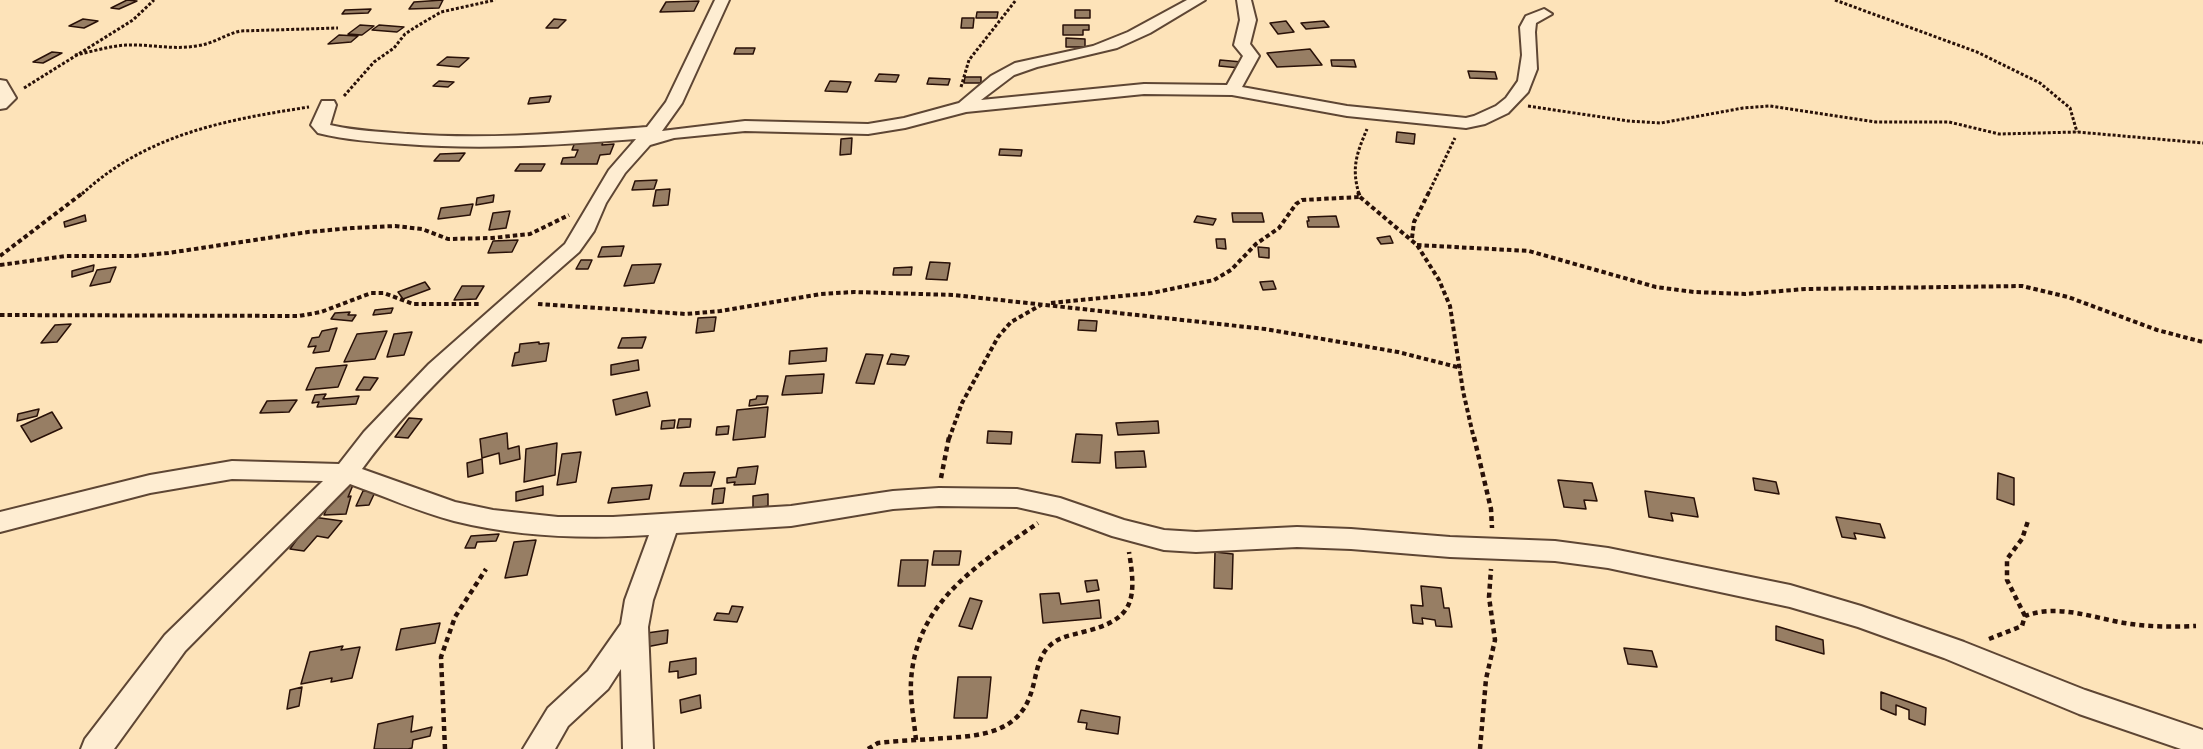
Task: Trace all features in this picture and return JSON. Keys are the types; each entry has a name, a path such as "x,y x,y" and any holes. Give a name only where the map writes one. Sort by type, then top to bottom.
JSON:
{"street":[{"path":"96,749 175,643 346,473 372,438 437,369 507,303 572,248 618,170 674,103 722,0"},
{"path":"957,109 1007,72 1024,65 1074,56 1110,46 1143,31 1198,0"},
{"path":"1232,90 1251,56 1242,45 1248,20 1244,0"},
{"path":"328,105 320,125 324,129 351,135 386,138 490,143 647,137 745,126 868,129 905,123 957,109 1106,91 1181,88 1232,90 1365,113 1466,123 1497,115 1509,104 1530,70 1528,22 1544,14"},
{"path":"0,522 110,493 232,470 346,473 452,511 493,520 558,526 666,524 791,516 893,500 939,497 1017,498 1060,507 1121,529 1164,540 1196,542 1297,537 1351,538 1492,550 1555,551 1725,581 1861,616 1954,650 2079,701 2203,743"},
{"path":"638,749 634,627 639,600 666,524"},
{"path":"538,749 558,717 598,680 634,627"}],"path":[{"path":"3,95 75,55 134,18 149,7 154,0"},
{"path":"0,256 69,205 117,165 171,138 207,125 328,105 348,92 374,62 394,48 405,34 414,28 441,12 495,0"},
{"path":"957,109 964,68 1016,0"},
{"path":"1835,0 1977,52 2040,83 2070,108 2077,132"},
{"path":"75,55 123,45 182,48 199,46 217,42 226,35 240,31 338,28"},
{"path":"1509,104 1647,123 1689,120 1756,106 1770,106 1876,122 1949,122 1999,134 2077,132 2203,143"},
{"path":"1365,113 1366,131 1354,163 1355,183 1360,197 1417,245 1439,280 1450,306 1463,391 1491,510 1492,550 1489,597 1495,640 1486,679 1480,749"},
{"path":"1412,239 1414,222 1453,140 1460,132 1484,120"},
{"path":"939,497 945,453 953,423 1002,330 1020,316 1043,304 1152,294 1214,280 1231,270 1256,244 1279,228 1296,204 1302,200 1360,197"},
{"path":"0,265 66,256 134,256 168,253 352,228 395,226 422,229 448,240 514,236 537,231 553,221 597,203"},
{"path":"1417,245 1529,251 1656,287 1694,291 1745,294 1805,289 2022,286 2045,289 2073,297 2166,334 2203,342"},
{"path":"0,315 284,317 321,312 354,298 379,292 413,304 507,303 686,314 720,311 821,294 854,292 954,295 1265,329 1398,352 1461,368"},
{"path":"916,740 911,680 916,651 923,631 940,605 971,569 1060,507"},
{"path":"1954,650 2022,626 2025,616 2007,580 2007,559 2022,539 2028,521"},
{"path":"868,749 878,743 994,732 1007,726 1018,717 1027,704 1034,686 1040,658 1049,646 1062,637 1111,625 1124,616 1131,606 1132,566 1121,529"},
{"path":"445,749 446,707 440,667 443,648 453,622 486,569"},
{"path":"2025,616 2036,610 2058,611 2129,624 2196,626"}],"building":[{"path":"127,0 137,1 119,9 111,8"},
{"path":"443,0 439,8 409,9 414,2"},
{"path":"699,1 694,11 660,12 666,2"},
{"path":"371,9 368,13 342,14 345,10"},
{"path":"1075,10 1090,10 1090,18 1075,18"},
{"path":"977,12 998,12 997,18 976,18"},
{"path":"962,18 974,18 973,28 961,28"},
{"path":"83,19 98,21 84,28 69,26"},
{"path":"554,19 566,20 558,28 546,28"},
{"path":"1286,21 1294,32 1278,34 1270,23"},
{"path":"1324,21 1329,27 1306,29 1301,23"},
{"path":"360,25 374,26 362,35 348,34"},
{"path":"379,25 404,27 397,32 372,30"},
{"path":"1063,25 1089,25 1089,30 1083,30 1083,35 1063,35"},
{"path":"339,35 358,36 351,42 328,44"},
{"path":"1066,38 1085,39 1085,47 1066,47"},
{"path":"736,48 755,48 753,54 734,54"},
{"path":"1310,49 1322,65 1277,67 1267,53"},
{"path":"52,52 62,53 43,63 33,62"},
{"path":"447,57 469,58 459,67 437,65"},
{"path":"1220,60 1242,62 1240,68 1219,66"},
{"path":"1331,60 1354,60 1356,67 1332,66"},
{"path":"1468,71 1495,72 1497,79 1470,78"},
{"path":"879,74 899,75 896,82 875,81"},
{"path":"965,77 981,77 981,83 964,83"},
{"path":"929,78 950,79 948,85 927,84"},
{"path":"439,81 454,82 448,87 433,86"},
{"path":"830,81 851,82 847,92 825,91"},
{"path":"551,96 549,102 528,104 530,98"},
{"path":"1397,132 1415,134 1414,144 1396,142"},
{"path":"852,138 851,154 840,155 841,139"},
{"path":"603,141 602,145 614,144 610,154 600,155 597,164 561,164 563,158 575,157 578,150 572,150 575,142"},
{"path":"1000,149 1022,150 1021,156 999,155"},
{"path":"465,153 459,161 434,161 440,154"},
{"path":"520,164 545,164 541,171 515,171"},
{"path":"657,180 654,189 632,190 635,181"},
{"path":"670,189 668,205 653,206 656,190"},
{"path":"494,195 493,202 476,205 477,198"},
{"path":"473,204 470,215 438,219 441,208"},
{"path":"510,211 506,228 489,230 493,213"},
{"path":"1232,213 1262,213 1264,222 1233,222"},
{"path":"85,215 86,221 65,227 64,222"},
{"path":"1197,216 1216,219 1213,225 1194,222"},
{"path":"1336,216 1339,227 1308,227 1308,217"},
{"path":"1390,236 1393,243 1381,244 1377,238"},
{"path":"1216,239 1225,239 1226,249 1217,248"},
{"path":"518,240 512,252 488,253 493,241"},
{"path":"624,246 621,256 598,257 602,247"},
{"path":"1258,247 1269,248 1269,258 1259,257"},
{"path":"581,260 592,260 588,269 576,269"},
{"path":"930,262 950,263 947,280 926,279"},
{"path":"661,264 654,283 624,286 632,265"},
{"path":"94,265 93,271 72,277 72,271"},
{"path":"116,267 110,282 90,286 97,270"},
{"path":"912,267 911,275 893,275 894,268"},
{"path":"1273,281 1276,289 1263,290 1260,282"},
{"path":"425,282 430,289 403,299 398,292"},
{"path":"462,286 484,286 476,299 454,300"},
{"path":"393,308 391,313 373,315 375,310"},
{"path":"350,312 348,315 356,315 352,321 331,319 335,313"},
{"path":"716,317 714,331 696,333 698,318"},
{"path":"1079,320 1097,321 1096,331 1078,330"},
{"path":"71,324 57,342 41,343 55,325"},
{"path":"337,328 329,351 313,353 316,346 308,347 312,338 319,337 322,331"},
{"path":"387,331 375,359 344,362 357,334"},
{"path":"412,332 404,355 387,357 394,334"},
{"path":"646,337 642,348 618,348 622,338"},
{"path":"539,342 539,344 549,343 546,361 512,366 520,344"},
{"path":"827,348 826,361 789,364 790,351"},
{"path":"866,354 883,355 874,384 856,383"},
{"path":"891,354 909,356 905,365 887,364"},
{"path":"638,360 639,370 611,375 611,365"},
{"path":"347,365 338,387 306,390 316,368"},
{"path":"824,374 822,393 782,395 786,376"},
{"path":"364,377 378,378 370,390 356,390"},
{"path":"647,392 650,406 616,415 613,400"},
{"path":"326,394 323,399 359,396 356,404 317,407 319,402 312,403 315,395"},
{"path":"757,396 768,396 766,404 749,406 750,400 756,399"},
{"path":"297,400 289,412 260,413 267,401"},
{"path":"768,407 765,437 733,440 737,410"},
{"path":"39,409 37,416 17,421 18,414"},
{"path":"52,412 62,428 31,442 21,426"},
{"path":"409,418 422,419 408,438 395,437"},
{"path":"679,419 691,419 690,427 677,428"},
{"path":"675,420 674,428 661,429 662,421"},
{"path":"1158,421 1159,433 1118,435 1116,423"},
{"path":"729,426 728,434 716,435 717,427"},
{"path":"988,431 1012,432 1011,444 987,443"},
{"path":"507,433 508,449 519,446 520,459 500,464 499,453 482,458 480,439"},
{"path":"1076,434 1102,435 1100,463 1072,462"},
{"path":"557,443 555,475 524,482 526,449"},
{"path":"1144,451 1146,467 1116,468 1115,452"},
{"path":"581,452 576,482 557,485 562,454"},
{"path":"482,459 483,473 468,477 467,463"},
{"path":"758,466 755,484 727,483 727,478 736,477 738,468"},
{"path":"715,472 711,486 680,486 684,473"},
{"path":"1998,473 2014,478 2014,505 1997,499"},
{"path":"1753,478 1776,482 1779,494 1755,490"},
{"path":"1558,480 1592,483 1597,501 1584,500 1586,509 1564,507"},
{"path":"353,485 348,497 351,496 346,514 324,515 327,508 322,509 337,486"},
{"path":"652,485 649,499 608,503 612,488"},
{"path":"543,486 543,495 516,501 516,492"},
{"path":"725,488 723,503 712,504 714,489"},
{"path":"376,490 369,505 356,506 363,491"},
{"path":"1645,491 1694,498 1698,517 1671,513 1673,521 1649,517"},
{"path":"768,494 768,506 753,509 753,496"},
{"path":"313,517 342,521 328,538 317,536 304,551 290,549"},
{"path":"1836,517 1880,524 1885,538 1854,533 1856,539 1842,537"},
{"path":"499,534 496,541 477,542 475,548 465,548 471,536"},
{"path":"536,540 527,575 505,578 514,542"},
{"path":"934,551 961,551 959,565 932,565"},
{"path":"1215,552 1233,554 1232,589 1214,588"},
{"path":"901,560 928,560 925,586 898,586"},
{"path":"1097,580 1099,590 1087,592 1085,581"},
{"path":"1421,586 1441,588 1444,608 1449,608 1452,627 1436,626 1435,620 1422,618 1423,624 1413,623 1411,605 1423,606"},
{"path":"1059,593 1061,604 1099,600 1101,618 1043,623 1040,594"},
{"path":"970,598 982,601 972,629 959,626"},
{"path":"732,606 743,607 737,622 714,620 717,613 729,614"},
{"path":"440,623 435,643 396,650 401,629"},
{"path":"1776,626 1823,640 1824,654 1776,640"},
{"path":"668,630 667,643 646,647 647,633"},
{"path":"343,646 341,650 360,647 352,678 331,682 332,678 301,684 310,652"},
{"path":"1624,648 1652,651 1657,667 1628,664"},
{"path":"696,658 696,674 678,678 678,671 669,672 670,662"},
{"path":"958,677 991,677 987,718 954,718"},
{"path":"302,687 299,706 287,709 290,690"},
{"path":"1881,692 1926,708 1925,725 1909,719 1909,710 1896,705 1896,715 1881,709"},
{"path":"700,695 701,708 681,713 680,700"},
{"path":"1081,710 1120,717 1118,734 1086,729 1087,723 1078,722"},
{"path":"413,716 411,732 432,727 430,736 413,740 412,748 408,749 374,749 378,724"}]}
